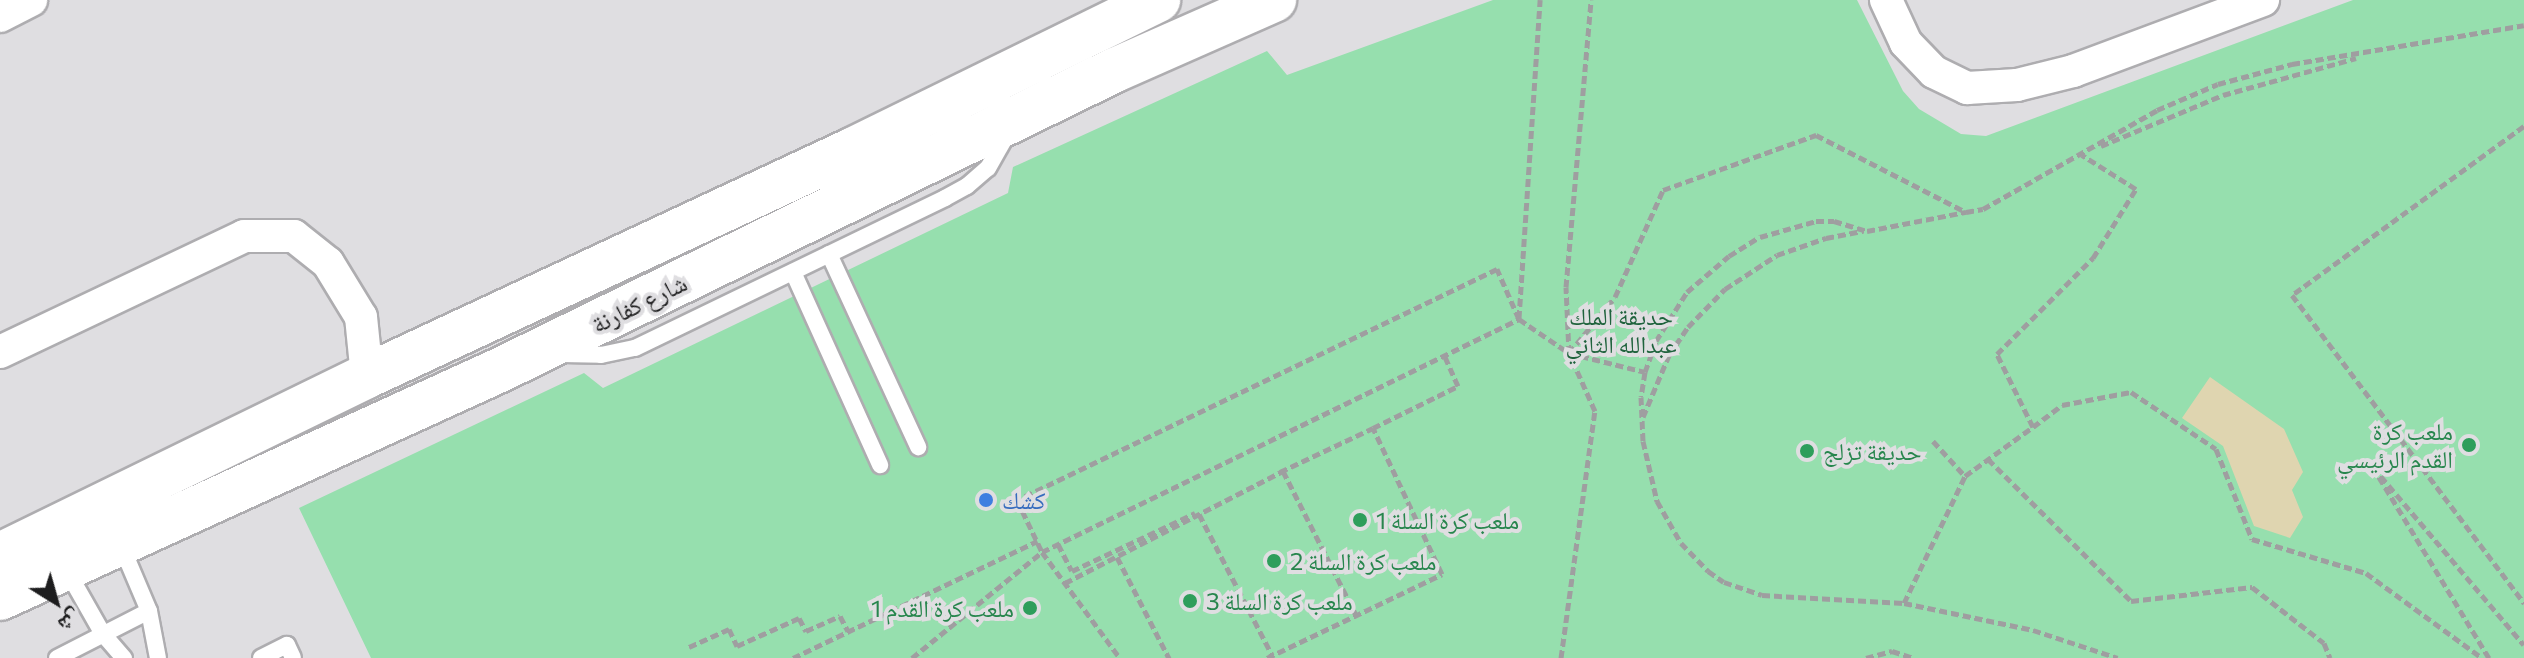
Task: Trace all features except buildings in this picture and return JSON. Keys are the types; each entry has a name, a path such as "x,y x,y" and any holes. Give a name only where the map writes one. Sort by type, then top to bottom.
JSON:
{"street":[{"path":"0,16 31,0"},
{"name":"شارع كفارنة","path":"0,555 367,376 852,150 1158,0"},
{"name":"شارع كفارنة","path":"0,598 541,351 1014,120 1274,0"},
{"path":"1886,0 1906,43 1934,72 1967,88 2017,85 2073,71 2260,1"},
{"path":"0,352 244,236 294,236 328,263 361,317 367,376"}],"lane":[{"path":"541,351 601,355 635,348 793,272 967,186 988,168 1014,120"},
{"path":"829,254 918,447"},
{"path":"793,272 880,465"},
{"path":"120,543 149,611 158,658"},
{"path":"65,568 103,634 124,658"},
{"path":"57,658 149,611"},
{"path":"261,658 287,645 293,658"}],"path":[{"path":"1519,319 1540,0"},
{"path":"1561,658 1595,411 1569,353 1566,287 1591,0"},
{"path":"1641,422 1669,355 1688,327 1725,289 1777,255 1801,245 1983,209 2157,110 2218,84 2292,64 2524,25"},
{"path":"2082,155 2223,95 2389,50"},
{"path":"2524,126 2292,295 2524,603"},
{"path":"1569,353 1615,297 1663,190 1816,135 1966,212"},
{"path":"2033,427 1997,354 2093,258 2136,189 2082,155"},
{"path":"1867,231 1816,221 1774,231 1743,247 1687,292 1656,341 1645,372 1641,422 1646,461 1657,501 1681,543 1708,571 1741,589 1762,595 1904,603 2033,630 2118,658"},
{"path":"1120,658 1042,552 1017,500 1497,269 1519,319 1569,353 1645,372"},
{"path":"912,658 1042,552 1519,319"},
{"path":"1058,544 1072,571 1373,428 1458,386 1444,354"},
{"path":"1904,603 1965,476 2062,405 2131,392 2216,449 2252,539 2366,573 2482,658"},
{"path":"1199,514 1269,657 1442,574 1373,428"},
{"path":"1933,441 1965,476"},
{"path":"1988,459 2131,601 2252,587 2324,643 2330,658"},
{"path":"2489,658 2373,467 2524,645"},
{"path":"1065,583 1283,471"},
{"path":"1283,471 1356,615"},
{"path":"793,658 1037,541"},
{"path":"1117,557 1169,658"},
{"path":"689,647 729,629 737,646 799,618 806,631 840,616 848,631"},
{"path":"1866,658 1892,651 1914,658"}],"green space":[{"name":"حديقة الملك عبدالله الثاني","path":"1493,0 1857,0 1903,91 1919,109 1961,134 1986,136 2353,0 2524,0 2524,658 371,658 299,508 584,373 603,388 1008,193 1013,167 1267,51 1287,75"}],"sand":[{"path":"2210,377 2284,429 2303,472 2292,490 2303,517 2290,538 2254,526 2223,446 2182,418"}],"place":[{"name":"ملعب كرة القدم الرئيسي","path":"2469,445"},
{"name":"حديقة تزلج","path":"1807,451"},
{"name":"كشك","path":"986,500"},
{"name":"ملعب كرة السلة 1","path":"1360,520"},
{"name":"ملعب كرة السلة 2","path":"1274,561"},
{"name":"ملعب كرة السلة 3","path":"1190,601"},
{"name":"ملعب كرة القدم 1","path":"1030,608"}]}
